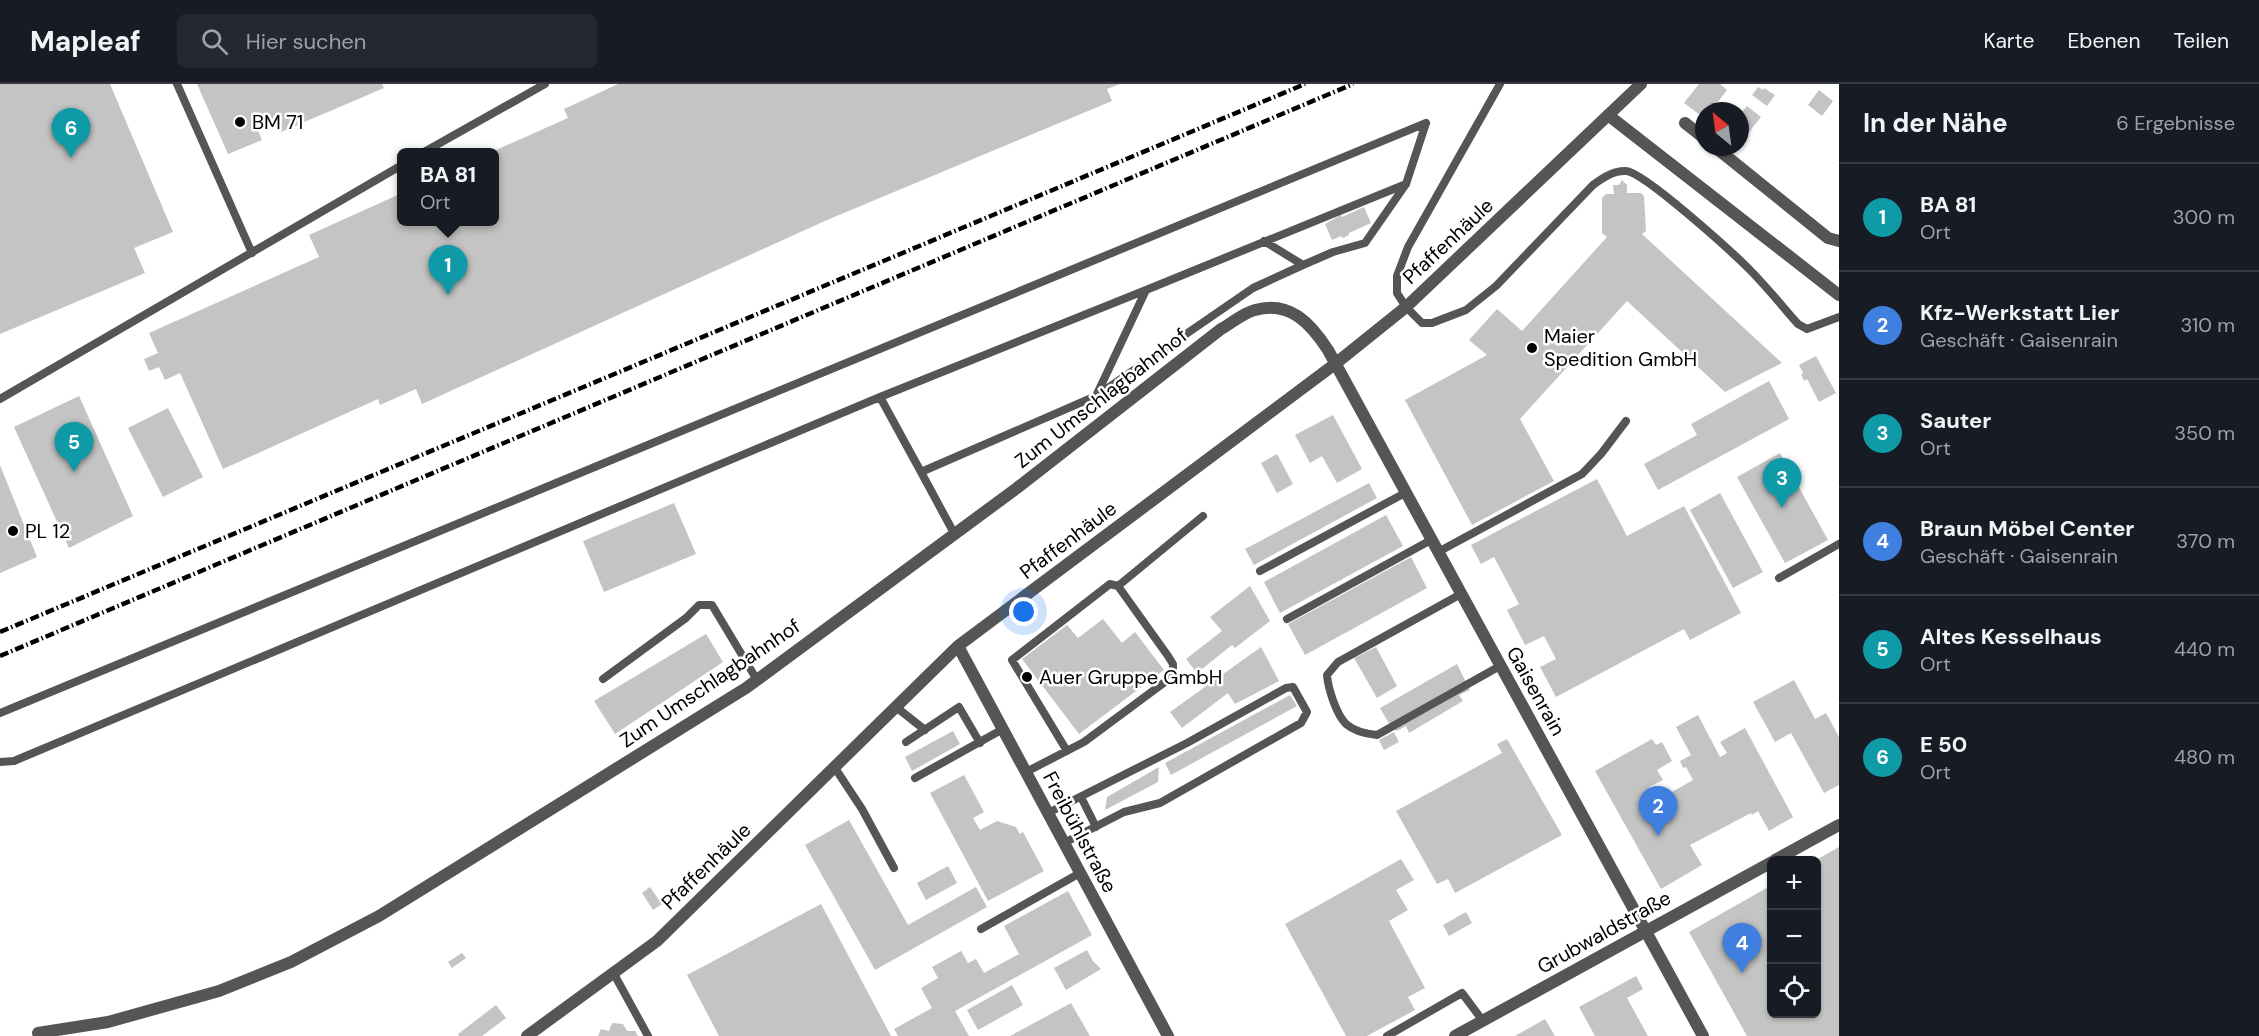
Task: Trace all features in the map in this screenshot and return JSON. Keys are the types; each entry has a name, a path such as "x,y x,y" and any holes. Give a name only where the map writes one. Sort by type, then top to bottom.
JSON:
{"street":[{"name":"Pfaffenhäule","path":"527,1036 657,941 958,646 1335,364 1406,307 1641,84"},
{"path":"1608,115 1839,296"},
{"path":"1685,123 1695,131"},
{"path":"1726,156 1828,238 1839,241"},
{"name":"Zum Umschlagbahnhof","path":"38,1033 108,1022 219,992 291,962 379,916 757,680 955,535 1221,329 1253,310 1275,307 1301,317 1314,329 1335,364"},
{"name":"Gaisenrain","path":"1335,364 1703,1036"},
{"name":"Freibühlstraße","path":"958,646 1168,1036"},
{"name":"Grubwaldstraße","path":"1784,856 1839,825"},
{"name":"Grubwaldstraße","path":"1455,1036 1469,1033 1483,1021 1767,865"}],"lane":[{"path":"177,84 252,253"},
{"path":"433,148 545,84"},
{"path":"1500,84 1408,247 1397,276 1396,293 1422,323 1432,323 1466,310 1496,286 1593,185 1603,177 1627,171 1638,175 1662,192 1749,268 1798,324 1807,329 1839,317"},
{"path":"0,713 1426,123 1406,184 1365,243 1333,252 1253,288 1096,396 921,472"},
{"path":"0,399 397,168"},
{"path":"0,762 14,761 880,397 1406,184"},
{"path":"1264,241 1303,265"},
{"path":"1096,396 1146,290"},
{"path":"880,397 955,535"},
{"path":"1438,552 1582,474 1601,454 1626,421"},
{"path":"1260,571 1405,493"},
{"path":"1118,586 1203,516"},
{"path":"1287,619 1431,540"},
{"path":"1779,578 1839,544"},
{"path":"1026,772 1067,751 1084,742 1173,676 1173,664 1118,586 1110,584 1012,660 1067,751"},
{"path":"1461,594 1338,662 1327,675 1328,689 1340,713 1346,723 1364,733 1377,735 1500,666"},
{"path":"603,679 699,606 712,604 757,680"},
{"path":"1048,813 1187,743 1290,687 1298,692 1306,709 1306,716 1301,723 1160,803 1134,809 1064,843"},
{"path":"896,707 925,730"},
{"path":"906,742 959,707 980,742"},
{"path":"915,778 1003,729"},
{"path":"835,768 862,809 894,868"},
{"path":"1081,797 1096,827"},
{"path":"981,929 1080,873"},
{"path":"614,974 648,1036"},
{"path":"1388,1036 1462,993 1483,1021"}],"building":[{"path":"0,84 110,84 173,232 134,248 145,273 0,334"},
{"name":"BM 71","path":"197,84 382,84 384,88 281,132 275,118 256,126 262,140 228,154"},
{"path":"618,84 1120,84 1107,89 1112,101 827,220 422,404 416,389 380,405 378,399 223,469 180,373 165,380 159,367 149,371 144,359 158,353 149,333 319,257 309,235 397,195 397,226 499,226 499,149 568,118 564,109"},
{"path":"1699,84 1720,84 1727,90 1718,102 1695,102 1695,111 1684,103"},
{"path":"1758,87 1775,95 1767,106 1752,95"},
{"path":"1819,90 1833,101 1822,116 1808,105"},
{"path":"1749,108 1761,117 1749,132"},
{"name":"Maier Spedition GmbH","path":"1622,180 1627,185 1627,193 1641,193 1644,196 1646,231 1642,234 1782,363 1725,392 1627,301 1520,419 1554,481 1472,525 1405,400 1487,355 1469,340 1497,309 1522,331 1607,237 1602,233 1602,198 1606,194 1614,194 1613,185 1619,185"},
{"path":"1364,207 1371,223 1343,238 1341,236 1332,240 1325,224 1341,215 1342,217"},
{"path":"1816,356 1836,393 1819,402 1807,379 1804,381 1799,365"},
{"path":"1769,381 1789,419 1658,490 1644,464 1697,435 1691,424"},
{"path":"79,396 133,516 69,548 14,427"},
{"path":"168,408 203,477 163,497 128,428"},
{"path":"1333,415 1362,469 1337,483 1322,456 1310,463 1295,435"},
{"path":"1780,453 1828,540 1785,563 1737,477"},
{"path":"1277,454 1293,484 1277,493 1261,463"},
{"name":"PL 12","path":"0,465 37,557 0,573"},
{"path":"1597,479 1627,536 1684,506 1741,613 1690,640 1684,629 1556,697 1540,667 1556,659 1544,636 1525,645 1507,610 1519,604 1494,557 1481,564 1471,545"},
{"path":"1369,483 1377,498 1254,565 1245,549"},
{"path":"1720,493 1763,572 1733,588 1690,510"},
{"path":"674,503 696,554 604,592 583,541"},
{"path":"1386,515 1403,546 1280,613 1264,582"},
{"path":"1411,557 1427,588 1305,655 1288,624"},
{"path":"1250,586 1270,621 1235,648 1232,645 1197,673 1186,659 1222,631 1210,617"},
{"path":"1103,619 1122,643 1135,632 1164,670 1079,734 1022,659 1067,625 1078,638"},
{"path":"706,634 723,662 615,734 594,701"},
{"path":"1261,647 1279,681 1235,704 1228,693 1182,728 1170,712"},
{"path":"1376,647 1397,686 1377,698 1354,658"},
{"path":"1457,664 1470,690 1459,695 1463,701 1409,733 1406,726 1397,731 1391,727 1380,708"},
{"path":"1794,680 1815,719 1826,713 1839,737 1839,785 1824,793 1791,733 1775,742 1753,702"},
{"path":"1290,695 1297,706 1171,775 1165,763"},
{"path":"1698,715 1720,757 1727,753 1720,742 1745,728 1793,817 1769,831 1758,811 1690,845 1702,865 1661,889 1595,771 1652,739 1656,745 1662,742 1672,761 1657,770 1663,780 1649,787 1657,803 1664,799 1663,797 1693,780 1680,761 1691,755 1676,727"},
{"path":"953,731 960,744 912,771 905,757"},
{"path":"1394,732 1399,742 1384,750 1379,740"},
{"path":"1507,739 1562,835 1455,893 1448,879 1437,884 1396,811 1502,753 1497,744"},
{"path":"1159,767 1158,782 1105,810 1107,797"},
{"path":"964,775 984,812 973,818 980,830 997,821 1016,827 1020,834 1023,832 1044,871 988,901 930,793"},
{"path":"849,820 908,925 976,887 987,907 875,970 805,845"},
{"path":"1839,847 1839,1036 1747,1036 1689,932 1767,888 1767,1018 1821,1018 1821,857"},
{"path":"1401,859 1414,880 1396,890 1408,910 1389,921 1425,988 1408,997 1415,1010 1367,1036 1346,1036 1285,924"},
{"path":"948,866 957,883 926,900 917,883"},
{"path":"650,887 662,904 653,910 642,893"},
{"path":"1068,891 1092,935 955,1011 969,1036 898,1036 894,1029 932,1008 921,988 938,978 932,967 961,951 968,963 976,959 984,973 1019,954 1004,926"},
{"path":"821,904 891,1036 719,1036 687,975"},
{"path":"1466,912 1472,923 1449,936 1443,925"},
{"path":"1087,950 1101,969 1066,990 1054,968"},
{"path":"462,953 466,958 452,968 448,962"},
{"path":"1636,976 1643,989 1627,998 1648,1036 1595,1036 1579,1007"},
{"path":"1012,985 1023,1005 978,1030 967,1010"},
{"path":"1071,1003 1090,1036 1010,1036"},
{"path":"496,1005 506,1018 482,1036 459,1036 458,1034"},
{"path":"1545,1019 1555,1036 1515,1036 1531,1027"},
{"path":"612,1023 623,1024 627,1031 635,1031 638,1036 598,1036 601,1029 609,1031"}],"railway":[{"path":"0,632 1305,84"},
{"path":"0,656 1353,84"}],"place":[{"name":"BM 71","path":"240,122"},
{"name":"E 50","path":"71,158"},
{"name":"BA 81","path":"448,295"},
{"name":"Maier Spedition GmbH","path":"1532,348"},
{"name":"Altes Kesselhaus","path":"74,472"},
{"name":"Sauter","path":"1782,508"},
{"name":"PL 12","path":"13,531"},
{"name":"Auer Gruppe GmbH","path":"1027,677"},
{"name":"Kfz-Werkstatt Lier","path":"1658,836"},
{"name":"Braun Möbel Center","path":"1742,973"}]}
